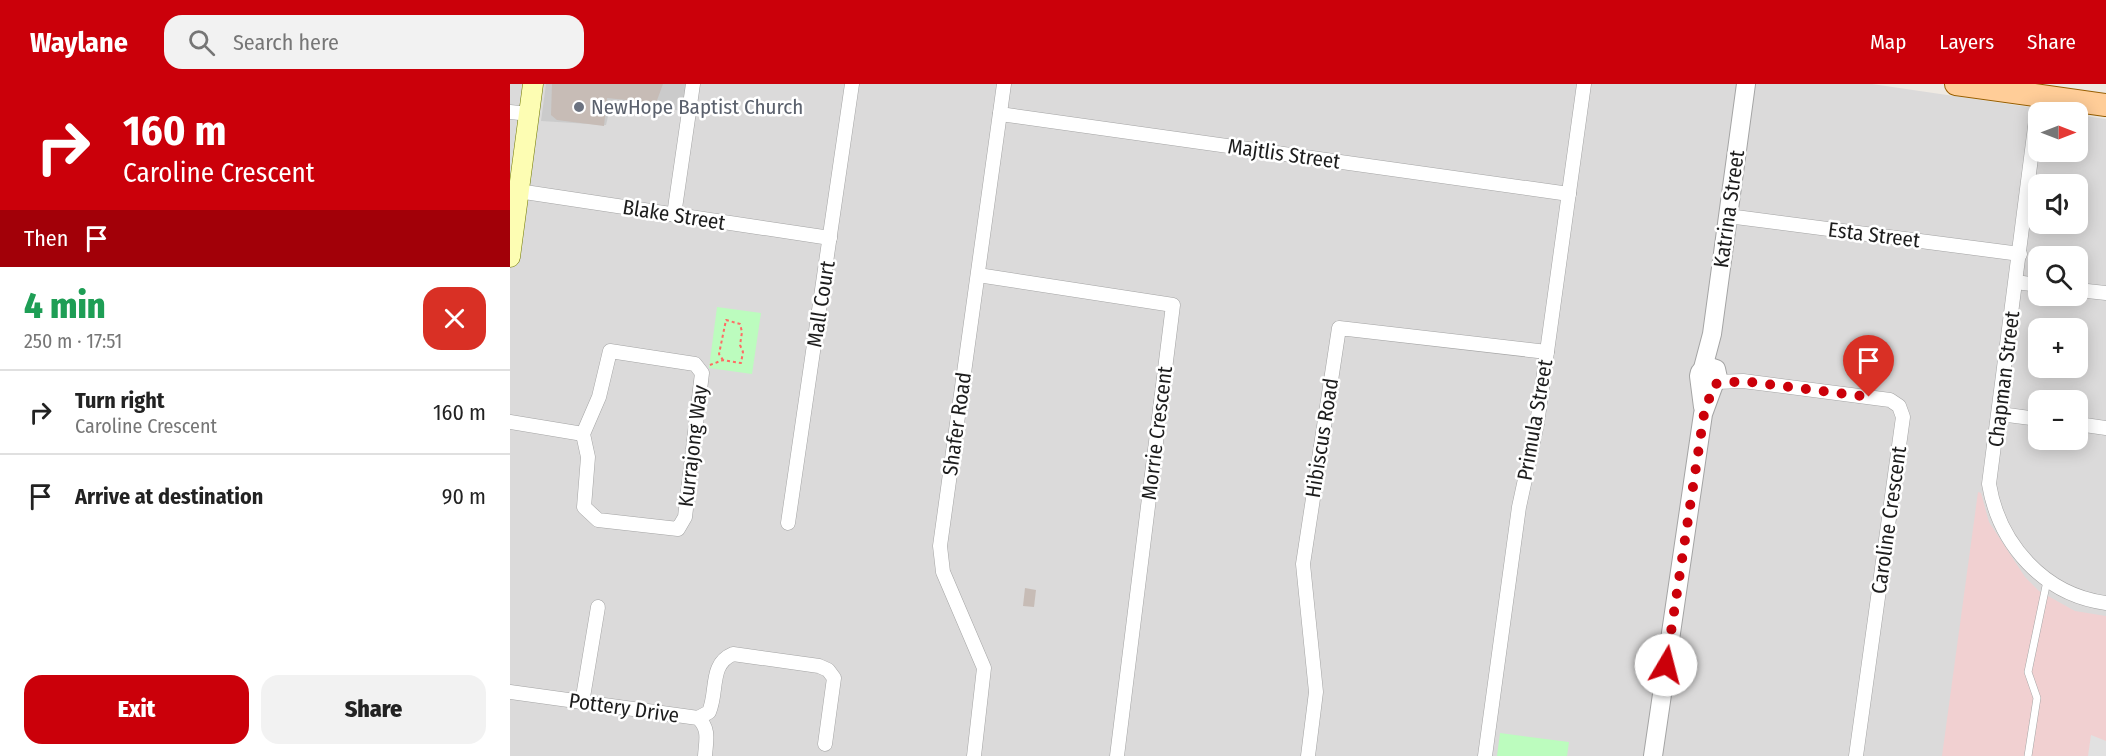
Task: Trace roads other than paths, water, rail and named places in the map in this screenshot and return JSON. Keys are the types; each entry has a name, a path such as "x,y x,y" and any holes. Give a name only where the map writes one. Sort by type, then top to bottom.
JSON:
{"main road":[{"path":"510,257 518,191 519,113 533,84"},
{"path":"1956,84 2039,96 2070,92 2106,105"}],"street":[{"path":"674,214 693,84"},
{"name":"Mall Court","path":"788,523 852,84"},
{"name":"Shafer Road","path":"974,756 984,668 943,572 940,546 1005,84"},
{"name":"Primula Street","path":"1485,756 1519,507 1537,424 1584,84"},
{"name":"Katrina Street","path":"1653,756 1711,376 1712,334 1746,84"},
{"name":"Chapman Street","path":"2039,96 2000,414 1989,484 1993,505 2003,528 2038,576 2063,591 2091,601 2106,603"},
{"name":"Majtlis Street","path":"1000,114 1569,194"},
{"name":"Blake Street","path":"518,191 830,238"},
{"name":"Esta Street","path":"1728,216 2020,254"},
{"name":"Morrie Crescent","path":"978,275 1173,305 1117,756"},
{"path":"2016,282 2028,284"},
{"path":"2088,291 2106,293"},
{"name":"Hibiscus Road","path":"1308,756 1316,692 1303,564 1340,328 1547,352"},
{"name":"Kurrajong Way","path":"610,351 694,364 702,373 686,517 678,529 598,520 584,507 588,457 583,434 599,397 610,351"},
{"name":"Caroline Crescent","path":"1711,376 1890,400 1899,406 1903,417 1856,756"},
{"path":"2000,414 2028,418"},
{"path":"510,422 583,434"},
{"path":"2088,425 2106,428"},
{"path":"582,703 598,606"},
{"path":"698,718 709,712 712,705 717,668 723,658 733,654 819,666 828,669 834,678 825,744"},
{"name":"Pottery Drive","path":"510,693 698,718 705,724 707,731 705,756"}],"lane":[{"path":"2028,756 2037,698 2028,672 2047,581"}],"place":[{"name":"NewHope Baptist Church","path":"579,107"}]}
